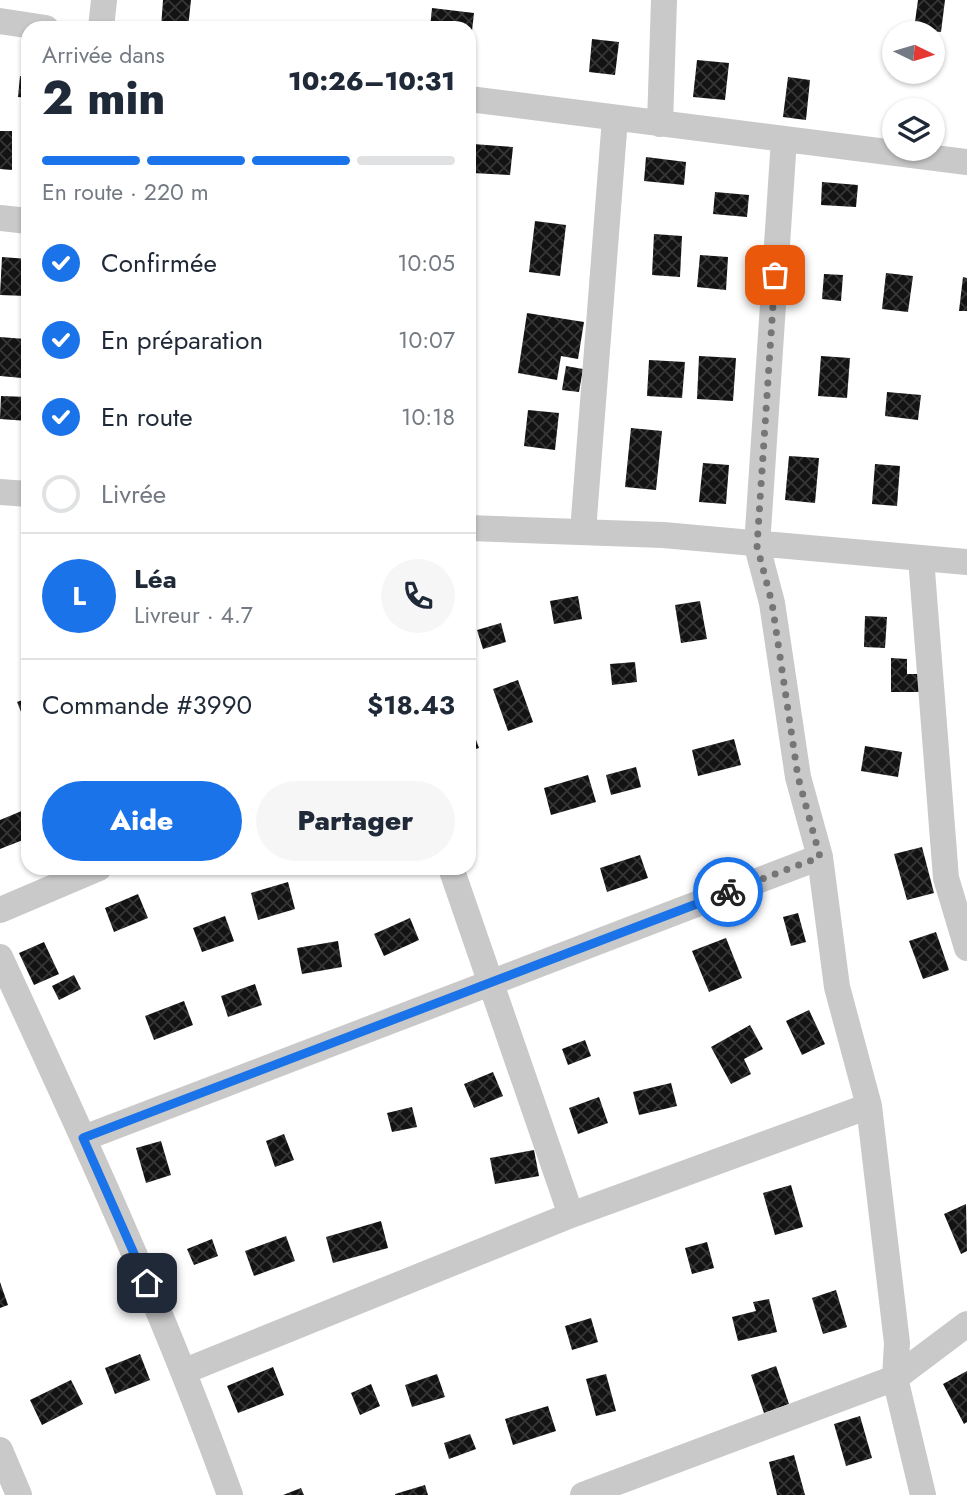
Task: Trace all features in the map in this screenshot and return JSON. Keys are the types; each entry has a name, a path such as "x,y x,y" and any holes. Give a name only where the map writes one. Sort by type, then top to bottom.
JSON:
{"street":[{"path":"102,21 104,0"},
{"path":"660,124 664,0"},
{"path":"0,22 21,25"},
{"path":"476,100 967,162"},
{"path":"583,531 615,118"},
{"path":"784,139 757,546 772,603 798,777 820,857 837,987 869,1106 897,1343 895,1378 923,1495"},
{"path":"0,218 21,220"},
{"path":"0,492 21,494"},
{"path":"476,528 583,531 967,562"},
{"path":"921,558 946,878 967,948"},
{"path":"83,1138 820,857"},
{"path":"0,910 82,875"},
{"path":"453,875 570,1215"},
{"path":"0,957 185,1371 230,1495"},
{"path":"185,1371 570,1215 869,1106"},
{"path":"583,1495 895,1378 967,1324"},
{"path":"0,1450 19,1495"}],"building":[{"path":"163,0 191,0 189,21 162,21"},
{"path":"918,0 945,0 942,21 915,21"},
{"path":"432,8 474,13 473,21 431,21"},
{"path":"592,39 619,42 615,75 589,72"},
{"path":"697,60 729,63 725,100 693,97"},
{"path":"20,76 21,76 21,97 18,97"},
{"path":"788,77 810,80 806,120 783,117"},
{"path":"0,131 12,131 12,170 0,169"},
{"path":"476,144 513,147 510,175 476,173"},
{"path":"646,157 686,162 684,185 644,181"},
{"path":"822,182 858,185 856,207 821,205"},
{"path":"715,192 749,195 747,217 713,214"},
{"path":"535,221 566,225 560,276 529,272"},
{"path":"654,234 682,236 680,277 652,275"},
{"path":"700,255 728,257 726,290 697,287"},
{"path":"2,257 21,258 21,296 0,295"},
{"path":"886,273 913,276 908,312 882,309"},
{"path":"824,274 843,275 841,301 822,299"},
{"path":"963,277 967,278 967,311 959,311"},
{"path":"527,313 584,322 578,359 561,356 557,380 518,373"},
{"path":"0,337 21,339 21,378 0,376"},
{"path":"699,356 736,358 733,401 697,399"},
{"path":"821,356 850,358 847,398 818,396"},
{"path":"649,360 685,362 682,398 647,396"},
{"path":"566,366 583,369 579,392 562,390"},
{"path":"887,392 921,395 918,420 885,416"},
{"path":"1,396 21,397 21,420 0,419"},
{"path":"528,410 559,413 555,450 524,446"},
{"path":"631,428 662,431 656,490 625,487"},
{"path":"789,456 819,458 815,503 785,500"},
{"path":"703,463 729,465 726,504 699,502"},
{"path":"875,464 900,466 897,506 872,504"},
{"path":"578,596 582,619 554,624 550,601"},
{"path":"700,601 707,639 681,643 675,605"},
{"path":"865,616 887,617 885,648 864,647"},
{"path":"501,623 506,642 483,649 477,630"},
{"path":"891,658 907,659 907,674 919,674 919,692 891,692"},
{"path":"635,662 637,682 612,685 610,664"},
{"path":"518,680 533,722 508,731 493,689"},
{"path":"734,739 741,765 698,776 692,750"},
{"path":"865,746 902,752 898,777 861,771"},
{"path":"636,767 641,787 611,795 606,775"},
{"path":"588,775 596,802 551,815 544,788"},
{"path":"21,811 21,841 0,849 0,820"},
{"path":"922,847 934,893 907,900 894,854"},
{"path":"640,855 648,878 607,892 600,868"},
{"path":"288,882 295,909 258,920 251,893"},
{"path":"138,894 148,918 114,932 105,908"},
{"path":"798,913 806,942 791,946 783,917"},
{"path":"225,916 234,941 202,952 193,928"},
{"path":"410,918 419,940 384,956 374,934"},
{"path":"936,932 949,970 923,979 909,941"},
{"path":"726,938 742,978 709,992 692,951"},
{"path":"338,941 342,967 302,974 297,948"},
{"path":"44,942 59,974 34,985 19,953"},
{"path":"74,975 81,989 59,1000 52,986"},
{"path":"255,984 262,1005 228,1017 221,996"},
{"path":"184,1001 193,1025 154,1040 145,1016"},
{"path":"809,1010 825,1044 802,1055 786,1021"},
{"path":"750,1025 763,1049 744,1059 751,1074 731,1084 711,1047"},
{"path":"585,1040 591,1056 568,1065 562,1049"},
{"path":"493,1072 503,1096 474,1108 464,1084"},
{"path":"671,1083 677,1106 639,1115 633,1092"},
{"path":"599,1097 608,1123 578,1134 569,1108"},
{"path":"412,1107 417,1127 392,1132 387,1113"},
{"path":"284,1134 294,1160 275,1167 266,1141"},
{"path":"161,1141 171,1175 146,1183 136,1148"},
{"path":"534,1150 539,1176 495,1184 490,1158"},
{"path":"791,1185 803,1227 775,1235 763,1193"},
{"path":"966,1204 967,1251 961,1254 944,1214"},
{"path":"381,1221 388,1248 333,1263 326,1237"},
{"path":"286,1236 295,1261 254,1276 245,1251"},
{"path":"212,1239 218,1256 194,1265 187,1249"},
{"path":"707,1242 714,1268 692,1274 685,1248"},
{"path":"0,1282 8,1305 0,1308"},
{"path":"836,1290 847,1327 823,1334 812,1298"},
{"path":"769,1299 777,1332 738,1341 732,1317 756,1311 753,1302"},
{"path":"591,1318 598,1342 572,1350 565,1326"},
{"path":"140,1354 150,1380 115,1394 105,1368"},
{"path":"776,1366 789,1404 764,1413 751,1375"},
{"path":"273,1367 284,1395 238,1413 227,1386"},
{"path":"967,1371 967,1422 964,1424 943,1384"},
{"path":"437,1374 445,1397 412,1407 405,1385"},
{"path":"606,1374 616,1411 596,1416 586,1379"},
{"path":"71,1380 83,1404 42,1425 30,1400"},
{"path":"371,1384 380,1406 360,1415 351,1393"},
{"path":"548,1406 556,1431 513,1445 505,1419"},
{"path":"860,1416 872,1458 846,1466 834,1424"},
{"path":"470,1434 476,1449 449,1459 444,1443"},
{"path":"794,1455 805,1495 777,1495 769,1462"},
{"path":"425,1485 428,1495 395,1495 395,1494"},
{"path":"301,1488 304,1495 283,1495"}],"way so far":[{"path":"728,892 820,857 798,777 772,603 757,546 775,275"}],"route":[{"path":"147,1283 83,1138 728,892"}]}
